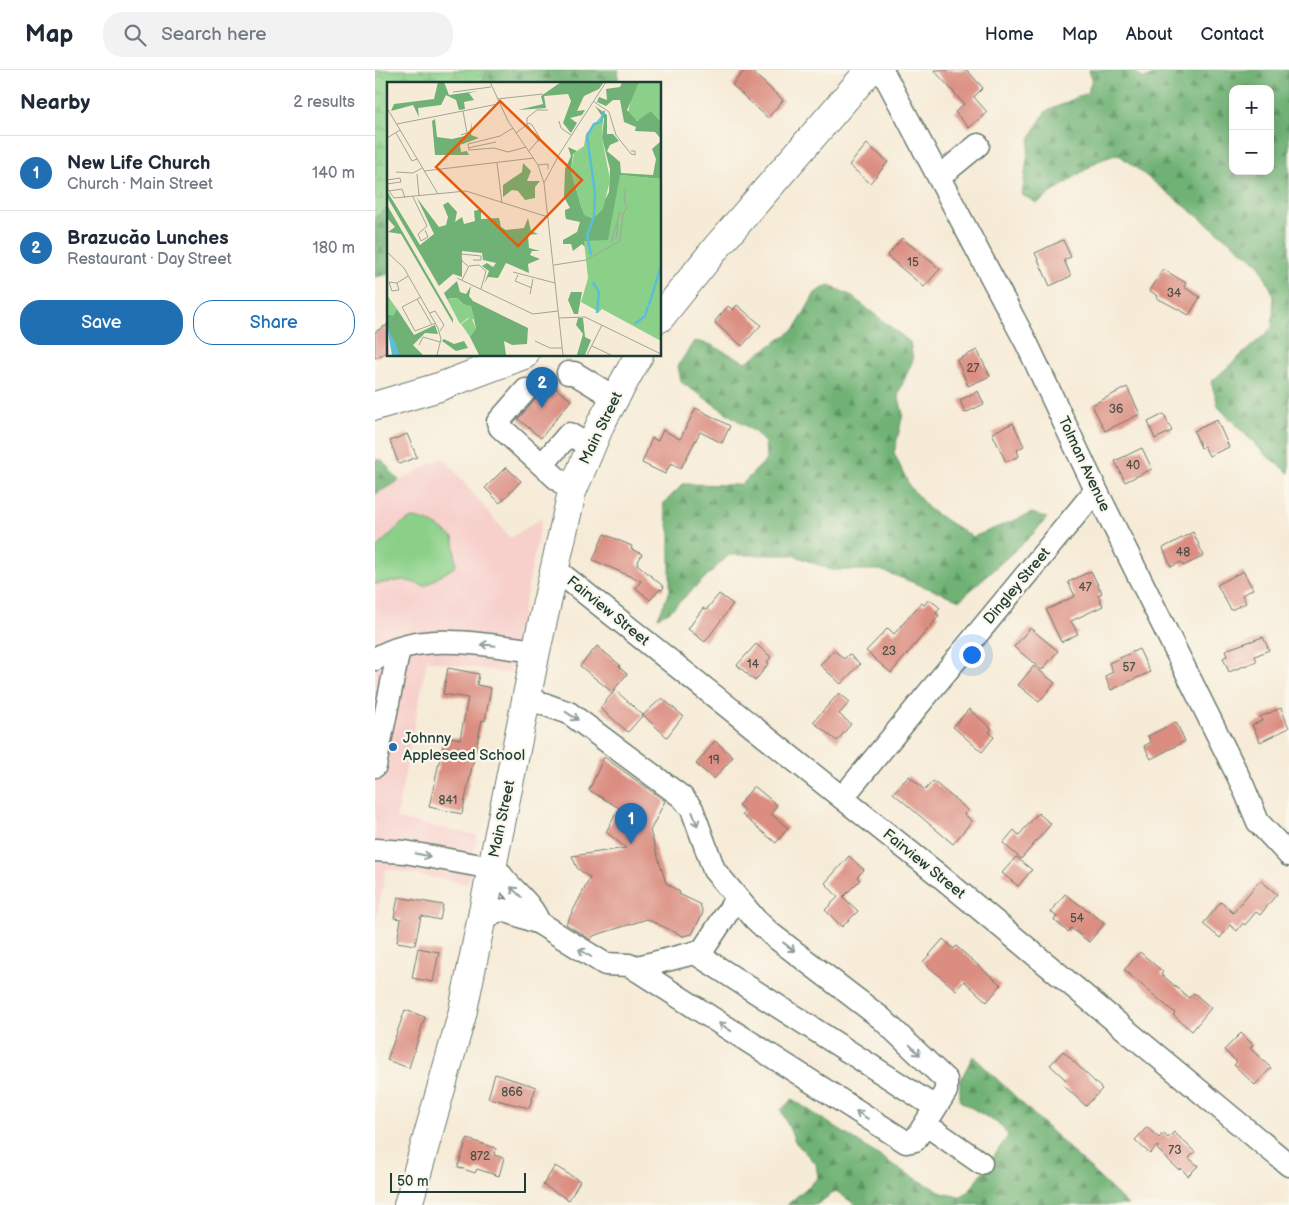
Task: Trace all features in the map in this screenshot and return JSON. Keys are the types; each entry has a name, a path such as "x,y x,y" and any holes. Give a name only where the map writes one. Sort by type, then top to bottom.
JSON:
{"main road":[{"path":"661,317 716,248 870,70"},
{"path":"375,406 439,387 521,356"},
{"name":"Main Street","path":"411,1204 462,1015 536,650 572,492 591,447 638,356"}],"street":[{"name":"Tolman Avenue","path":"882,70 1027,344 1096,490 1243,786 1257,822 1289,855"},
{"path":"939,178 978,145"},
{"path":"568,373 574,373 615,398"},
{"path":"526,390 498,422 572,492"},
{"path":"542,464 569,434 591,447"},
{"name":"Dingley Street","path":"842,798 1096,490"},
{"name":"Fairview Street","path":"555,569 940,876 1289,1165"},
{"path":"375,659 388,652 415,644 456,642 536,650"},
{"path":"375,766 399,649"},
{"path":"479,925 499,910 539,923 600,962 611,965 623,963 634,968 903,1141 911,1142 915,1140 946,1091 946,1080 881,1018 763,928 715,870 692,809 682,797 569,714 527,698"},
{"path":"375,850 405,852 492,865 501,877 534,910 539,923"},
{"path":"634,968 695,953 707,947 737,898"},
{"path":"695,953 930,1116 981,1163"}],"shaded area":[{"name":"Johnny Appleseed School","path":"443,457 510,538 542,518 510,674 427,660 396,819 478,835 467,884 386,869 375,924 375,494"}],"green space":[{"path":"375,70 487,70 483,82 387,82 387,208 375,218"},
{"path":"487,70 619,70 617,82 483,82"},
{"path":"1089,70 1133,70 1144,79 1164,70 1289,70 1289,473 1268,457 1219,408 1211,382 1272,328 1274,296 1259,264 1118,154 1098,161 1037,203 1022,195 1030,138 1045,112 1087,93 1092,81"},
{"path":"387,208 387,274 375,277 375,218"},
{"path":"829,285 850,295 910,342 913,360 898,394 903,414 894,453 910,487 930,510 973,537 1032,513 1047,518 1033,534 960,600 880,570 831,570 793,555 729,555 669,612 658,617 670,591 670,534 663,504 683,484 741,485 766,460 765,443 756,433 681,382 678,366 694,341 709,344 746,362 795,329 815,293"},
{"path":"375,460 382,460 399,481 375,494"},
{"path":"412,518 435,525 454,539 456,566 425,586 404,580 375,584 375,549 401,524"},
{"path":"973,1056 1128,1205 856,1205 836,1191 816,1205 787,1205 818,1178 816,1164 796,1143 781,1110 792,1099 901,1170 942,1193 960,1197 970,1190 1008,1136 1002,1126 960,1101 960,1081"}],"building":[{"path":"745,70 750,70 783,100 768,118 732,85"},
{"path":"934,70 967,70 983,88 974,97 987,112 969,128 955,112 964,104"},
{"path":"867,144 888,162 870,183 849,165"},
{"path":"902,238 940,269 924,287 887,256"},
{"path":"1063,240 1071,257 1064,260 1071,276 1050,286 1035,253"},
{"path":"1163,269 1186,283 1184,287 1200,297 1189,315 1157,298 1158,296 1150,291"},
{"path":"737,305 761,325 742,346 716,324 715,321 728,306 733,310"},
{"path":"387,325 387,352 375,358 375,332"},
{"path":"977,350 990,376 968,386 957,360"},
{"path":"537,384 546,391 551,385 571,400 541,438 518,419 536,398 539,392"},
{"path":"1127,387 1140,414 1105,431 1092,405"},
{"path":"978,391 984,404 965,413 960,400"},
{"path":"696,408 730,426 722,443 700,432 681,468 671,463 665,474 642,463 652,438 658,441 663,430 680,439"},
{"path":"1164,414 1172,431 1155,439 1148,422"},
{"path":"1217,420 1229,447 1209,456 1204,446 1201,448 1194,431"},
{"path":"1013,423 1024,446 1017,450 1019,456 1006,462 992,433"},
{"path":"407,434 417,457 399,464 390,441"},
{"path":"1142,448 1152,469 1125,482 1115,461"},
{"path":"506,467 521,481 500,503 485,488"},
{"path":"1193,532 1204,556 1183,566 1181,562 1171,567 1163,548"},
{"path":"604,534 632,546 631,549 642,554 637,564 664,587 662,590 660,589 650,600 636,588 641,581 593,560"},
{"path":"1091,571 1102,593 1098,595 1103,606 1071,621 1078,634 1061,642 1046,610 1075,596 1068,582"},
{"path":"1243,571 1253,589 1242,595 1246,603 1231,610 1217,585"},
{"path":"719,594 733,604 705,642 688,629 703,608 706,610"},
{"path":"929,599 940,608 936,613 939,616 891,673 866,651 888,628 894,634 921,603 924,605"},
{"path":"1030,628 1058,651 1042,670 1014,647"},
{"path":"1263,637 1269,650 1255,656 1257,661 1229,672 1223,658 1227,656 1225,650"},
{"path":"756,644 771,657 767,662 769,663 755,681 737,665"},
{"path":"597,646 620,665 619,667 627,674 612,692 580,666"},
{"path":"1139,649 1150,672 1111,690 1105,676 1113,672 1109,663"},
{"path":"834,650 844,659 849,654 860,664 841,684 820,665"},
{"path":"1034,666 1055,683 1039,702 1018,685"},
{"path":"448,668 479,674 477,685 491,688 485,721 482,720 462,814 429,807 445,736 460,739 468,698 443,694"},
{"path":"615,690 643,715 628,732 600,708"},
{"path":"839,693 850,702 839,714 851,724 837,741 813,722"},
{"path":"662,698 683,716 667,737 643,715"},
{"path":"1281,708 1289,728 1260,742 1252,725 1262,721 1260,717"},
{"path":"969,709 992,729 989,732 994,737 982,752 953,727"},
{"path":"1176,722 1185,741 1151,759 1144,746 1151,742 1148,736"},
{"path":"715,741 733,757 714,779 696,764"},
{"path":"604,757 665,801 650,831 666,883 680,892 679,894 700,904 703,913 692,934 683,936 647,919 593,936 591,940 566,924 590,878 577,868 572,856 626,848 606,832 619,808 589,790"},
{"path":"909,776 925,790 933,781 968,810 964,814 972,821 953,844 893,793"},
{"path":"754,786 777,805 771,814 788,828 776,843 742,815 745,811 739,805"},
{"path":"1038,813 1051,824 1021,859 1003,843 1014,830 1019,835"},
{"path":"849,856 864,870 857,877 860,880 843,897 858,911 842,927 825,910 838,897 825,883"},
{"path":"1016,857 1032,870 1018,886 1002,873"},
{"path":"1260,880 1277,894 1260,915 1256,912 1237,931 1230,925 1220,938 1203,924 1221,902 1233,913"},
{"path":"1065,894 1105,923 1089,942 1071,928 1068,932 1054,920 1057,917 1051,912"},
{"path":"398,897 443,905 440,920 421,916 415,945 397,942 401,919 394,918"},
{"path":"943,939 954,949 956,946 1001,985 987,1002 964,981 956,990 923,962"},
{"path":"418,948 439,952 433,982 412,978"},
{"path":"1140,952 1163,972 1161,974 1189,998 1194,993 1211,1008 1192,1031 1173,1015 1175,1013 1124,970"},
{"path":"405,1010 425,1017 409,1068 387,1060"},
{"path":"1241,1033 1253,1045 1250,1048 1271,1068 1255,1085 1234,1065 1237,1062 1224,1050"},
{"path":"1063,1051 1102,1089 1086,1106 1062,1084 1066,1080 1050,1065"},
{"path":"495,1074 536,1087 529,1108 488,1098"},
{"path":"1147,1127 1159,1138 1163,1133 1168,1138 1174,1132 1195,1152 1189,1158 1198,1166 1188,1176 1157,1149 1159,1147 1157,1146 1150,1154 1135,1140"},
{"path":"467,1139 496,1148 494,1155 504,1158 499,1176 477,1169 475,1173 458,1167"},
{"path":"555,1166 580,1181 569,1200 543,1185"}],"place":[{"name":"Brazucăo Lunches","path":"542,408"},
{"name":"Johnny Appleseed School","path":"393,747"},
{"name":"New Life Church","path":"631,844"}]}
